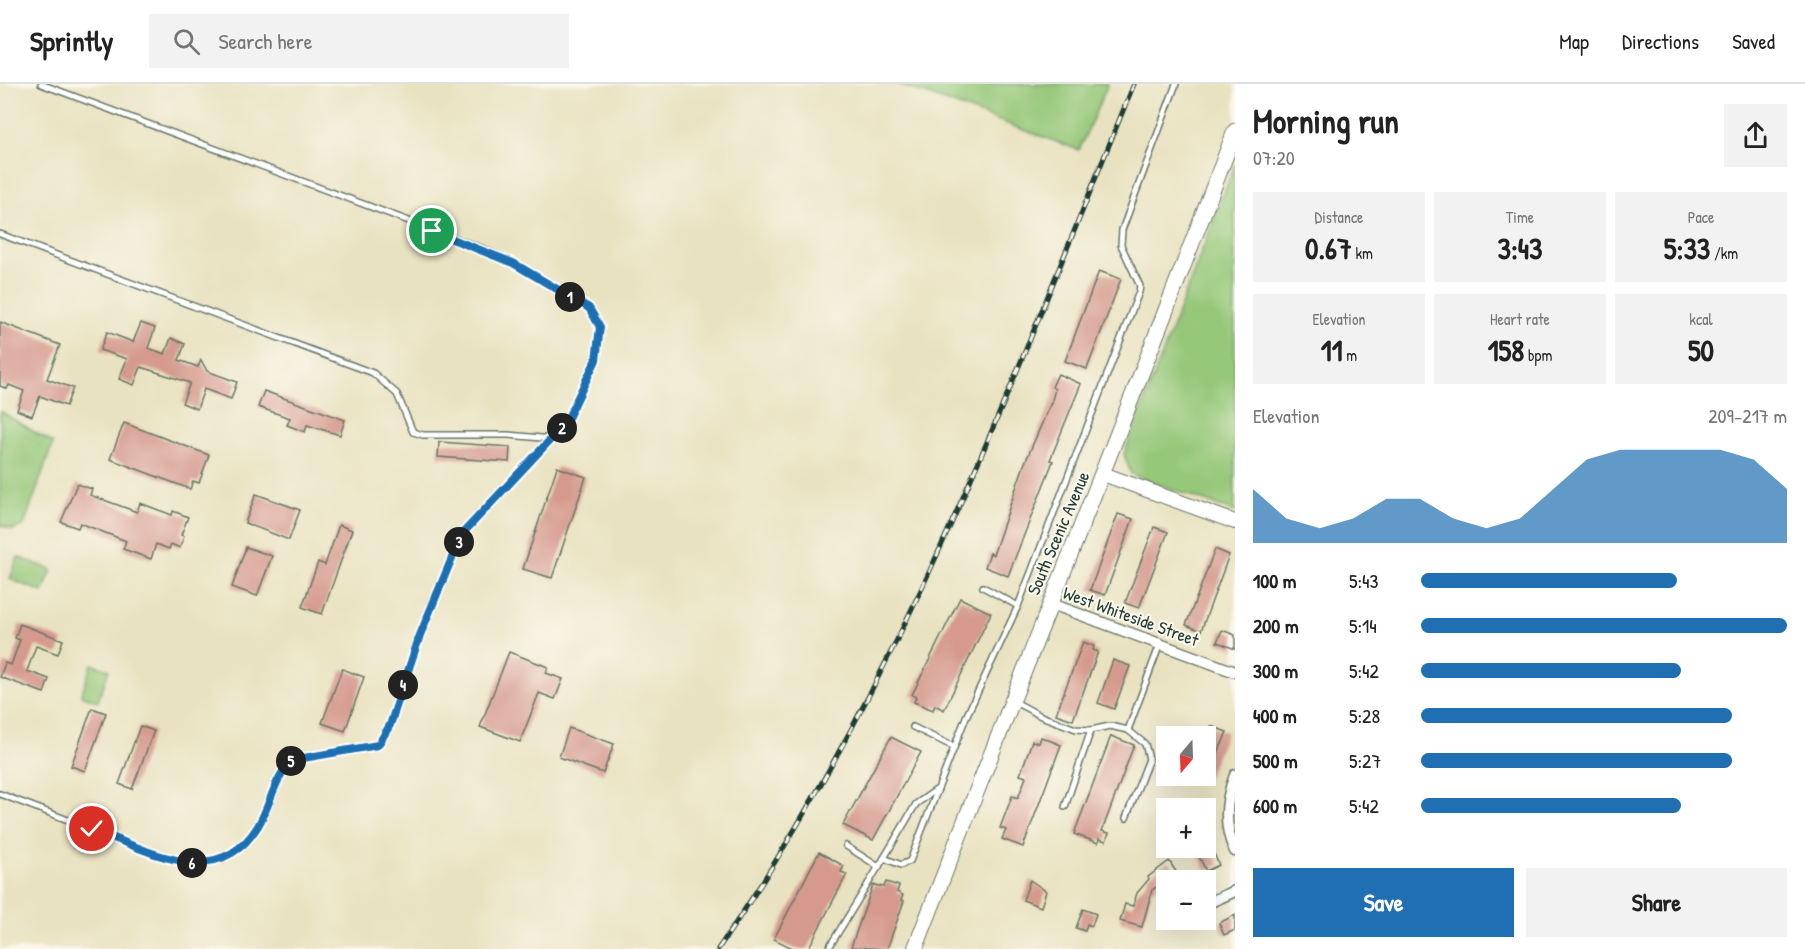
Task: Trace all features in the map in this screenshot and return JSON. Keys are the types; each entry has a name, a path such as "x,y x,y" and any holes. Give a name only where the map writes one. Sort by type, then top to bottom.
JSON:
{"main road":[{"name":"South Scenic Avenue","path":"915,949 1049,603 1103,474 1235,131"}],"street":[{"path":"1103,474 1235,522"},
{"name":"West Whiteside Street","path":"1049,603 1235,672"},
{"path":"1235,775 1229,793 1227,819 1235,851"},
{"path":"1216,900 1235,891"}],"lane":[{"path":"0,794 179,861 206,863 232,854 248,840 258,826 282,770 292,760 378,745 390,725 420,635 462,534 554,439 574,408 596,360 600,327 589,308 513,263 484,249 41,84"},
{"path":"884,858 901,865 910,861 954,747 1018,606 1139,292 1140,286 1121,244 1122,230 1176,84"},
{"path":"0,234 373,373 397,393 413,432 423,435 508,435 554,439"},
{"path":"983,587 1018,606"},
{"path":"1128,730 1160,644"},
{"path":"1012,700 1041,716 1076,729 1090,730 1110,726 1128,730 1145,744 1149,759 1126,818"},
{"path":"913,727 954,747"},
{"path":"1065,807 1090,730"},
{"path":"828,949 916,804 937,789"},
{"path":"846,846 879,867"}],"green space":[{"path":"898,84 1108,84 1079,150"},
{"path":"1235,164 1235,512 1131,474 1124,454"},
{"path":"0,411 53,443 24,525 13,530 0,525"},
{"path":"18,557 52,570 43,592 10,579"},
{"path":"92,664 109,670 98,701 81,695"}],"building":[{"path":"1099,271 1121,279 1087,369 1065,361"},
{"path":"0,322 60,345 47,379 73,388 66,406 40,396 32,416 17,410 24,391 9,385 7,389 0,386"},
{"path":"141,323 155,328 148,348 165,354 171,338 185,344 179,360 198,367 201,360 207,371 237,382 231,399 204,389 197,409 182,403 190,383 141,367 134,385 119,379 127,359 100,350 107,332 133,342"},
{"path":"1058,374 1081,384 1050,460 1053,461 1008,576 985,567 990,553 993,555 1024,465 1052,400 1055,389 1052,387"},
{"path":"264,391 345,420 340,435 307,425 305,432 287,425 290,418 258,407"},
{"path":"124,423 209,455 199,483 193,481 190,489 110,459"},
{"path":"439,442 510,447 509,462 438,457"},
{"path":"557,467 586,477 552,578 523,569"},
{"path":"77,484 92,489 90,495 137,512 140,503 172,515 173,511 188,517 181,535 184,536 180,548 171,544 169,549 156,544 151,559 123,549 126,541 80,523 78,528 61,522"},
{"path":"256,494 300,510 289,540 245,523"},
{"path":"1118,514 1133,519 1105,595 1090,590"},
{"path":"339,525 352,530 322,614 302,607 318,562 325,565"},
{"path":"1154,527 1168,532 1139,608 1125,603"},
{"path":"246,547 272,556 257,596 232,587"},
{"path":"1215,549 1229,555 1201,631 1186,625"},
{"path":"960,598 991,613 944,710 935,705 933,710 914,702 916,697 912,695"},
{"path":"20,624 63,640 58,654 36,646 27,671 49,679 44,693 0,677 5,663 11,665 20,640 15,638"},
{"path":"1222,630 1235,635 1235,649 1217,642"},
{"path":"1083,642 1094,646 1093,650 1098,652 1073,720 1056,714"},
{"path":"509,652 548,667 546,673 563,679 555,699 539,693 520,742 480,727"},
{"path":"1113,660 1130,666 1114,709 1098,703"},
{"path":"342,669 364,677 345,731 322,723"},
{"path":"92,708 106,713 85,771 71,766"},
{"path":"140,726 154,731 132,789 119,784"},
{"path":"569,728 614,744 603,773 559,757"},
{"path":"1216,728 1227,732 1216,758"},
{"path":"1111,736 1134,745 1102,831 1109,833 1106,841 1099,839 1098,843 1074,834"},
{"path":"891,737 921,752 873,840 843,825"},
{"path":"1041,737 1061,745 1023,847 1002,839 1006,830 1000,828 1012,796 1018,798 1026,777 1020,775 1032,741 1039,743"},
{"path":"819,852 844,866 841,872 847,874 808,949 794,949 774,939"},
{"path":"1200,858 1216,858 1219,865 1206,870"},
{"path":"1169,861 1175,870 1157,870"},
{"path":"1156,871 1156,887 1152,890 1142,927 1120,921 1125,904 1133,906 1137,893 1149,879 1148,877"},
{"path":"1030,880 1046,891 1041,907 1023,900"},
{"path":"886,882 899,886 897,892 903,895 901,900 904,901 887,949 851,947 873,885 884,887"},
{"path":"1083,909 1096,914 1092,926 1087,924 1085,931 1076,928"},
{"path":"1235,915 1235,930 1224,935 1219,923"}],"railway":[{"path":"718,949 784,848 843,744 898,637 997,418 1134,84"}],"route":[{"path":"92,829 179,861 206,863 219,860 232,854 248,840 267,809 282,770 292,760 378,745 390,725 420,635 462,534 554,439 565,424 596,360 600,327 589,308 513,263 484,249 432,231"}]}
